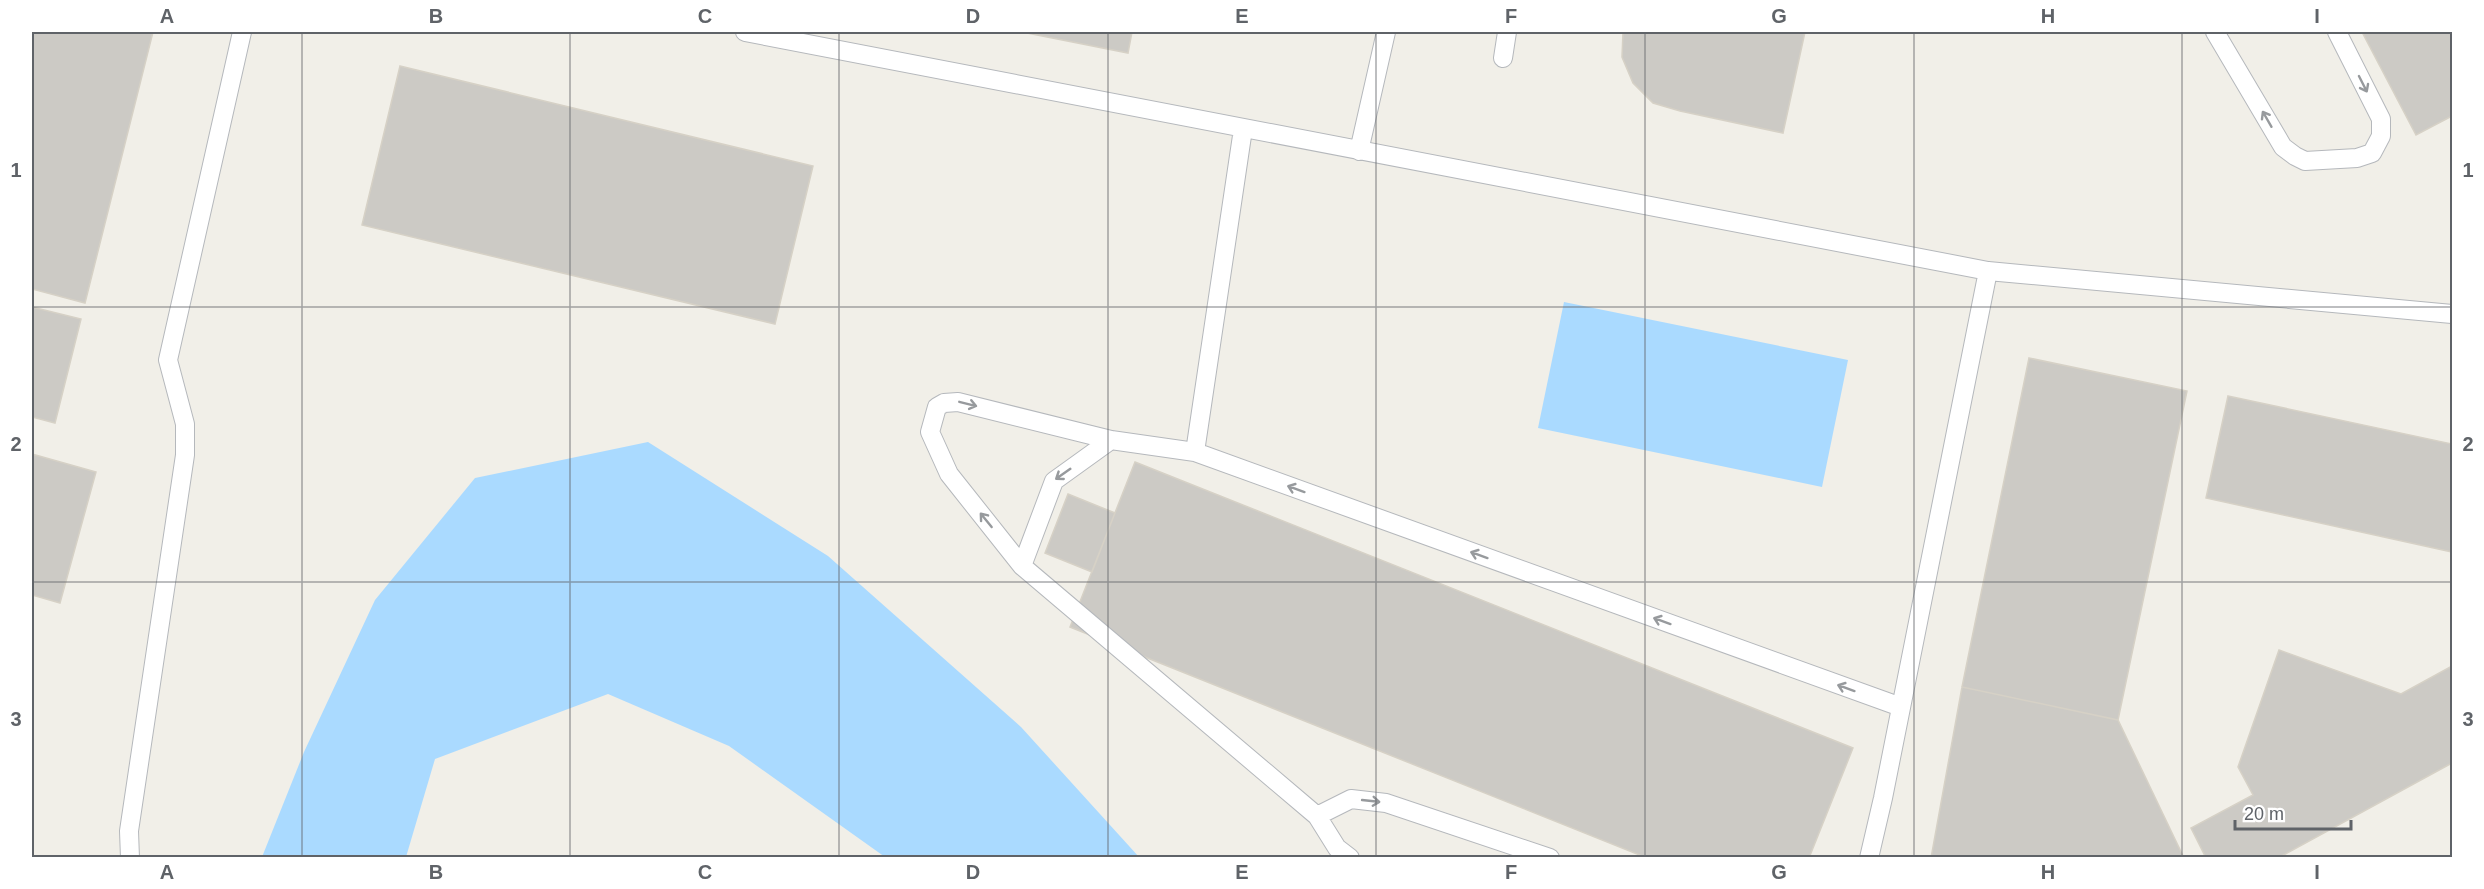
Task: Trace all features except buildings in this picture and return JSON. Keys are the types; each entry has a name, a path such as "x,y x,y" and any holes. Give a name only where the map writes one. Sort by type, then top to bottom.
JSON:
{"lane":[{"path":"130,858 129,831 185,455 185,424 168,360 242,32"},
{"path":"745,32 1988,271 2452,314"},
{"path":"1359,151 1386,32"},
{"path":"1503,58 1507,32"},
{"path":"2215,32 2283,147 2305,161 2357,158 2372,153 2381,136 2381,119 2337,32"},
{"path":"1195,452 1227,250 1243,129"},
{"path":"1869,858 1988,271"},
{"path":"1350,858 1337,848 1317,816 1023,566 949,474 930,432 937,407 944,403 958,402 1111,440 1195,452 1901,708"},
{"path":"1023,566 1054,481 1111,440"},
{"path":"1317,816 1351,799 1386,803 1550,858"}],"water":[{"path":"1564,302 1848,360 1822,487 1538,428"},
{"path":"648,442 828,556 1021,727 1139,857 885,857 729,746 608,694 435,759 406,857 262,857 304,752 375,600 475,478"}]}
